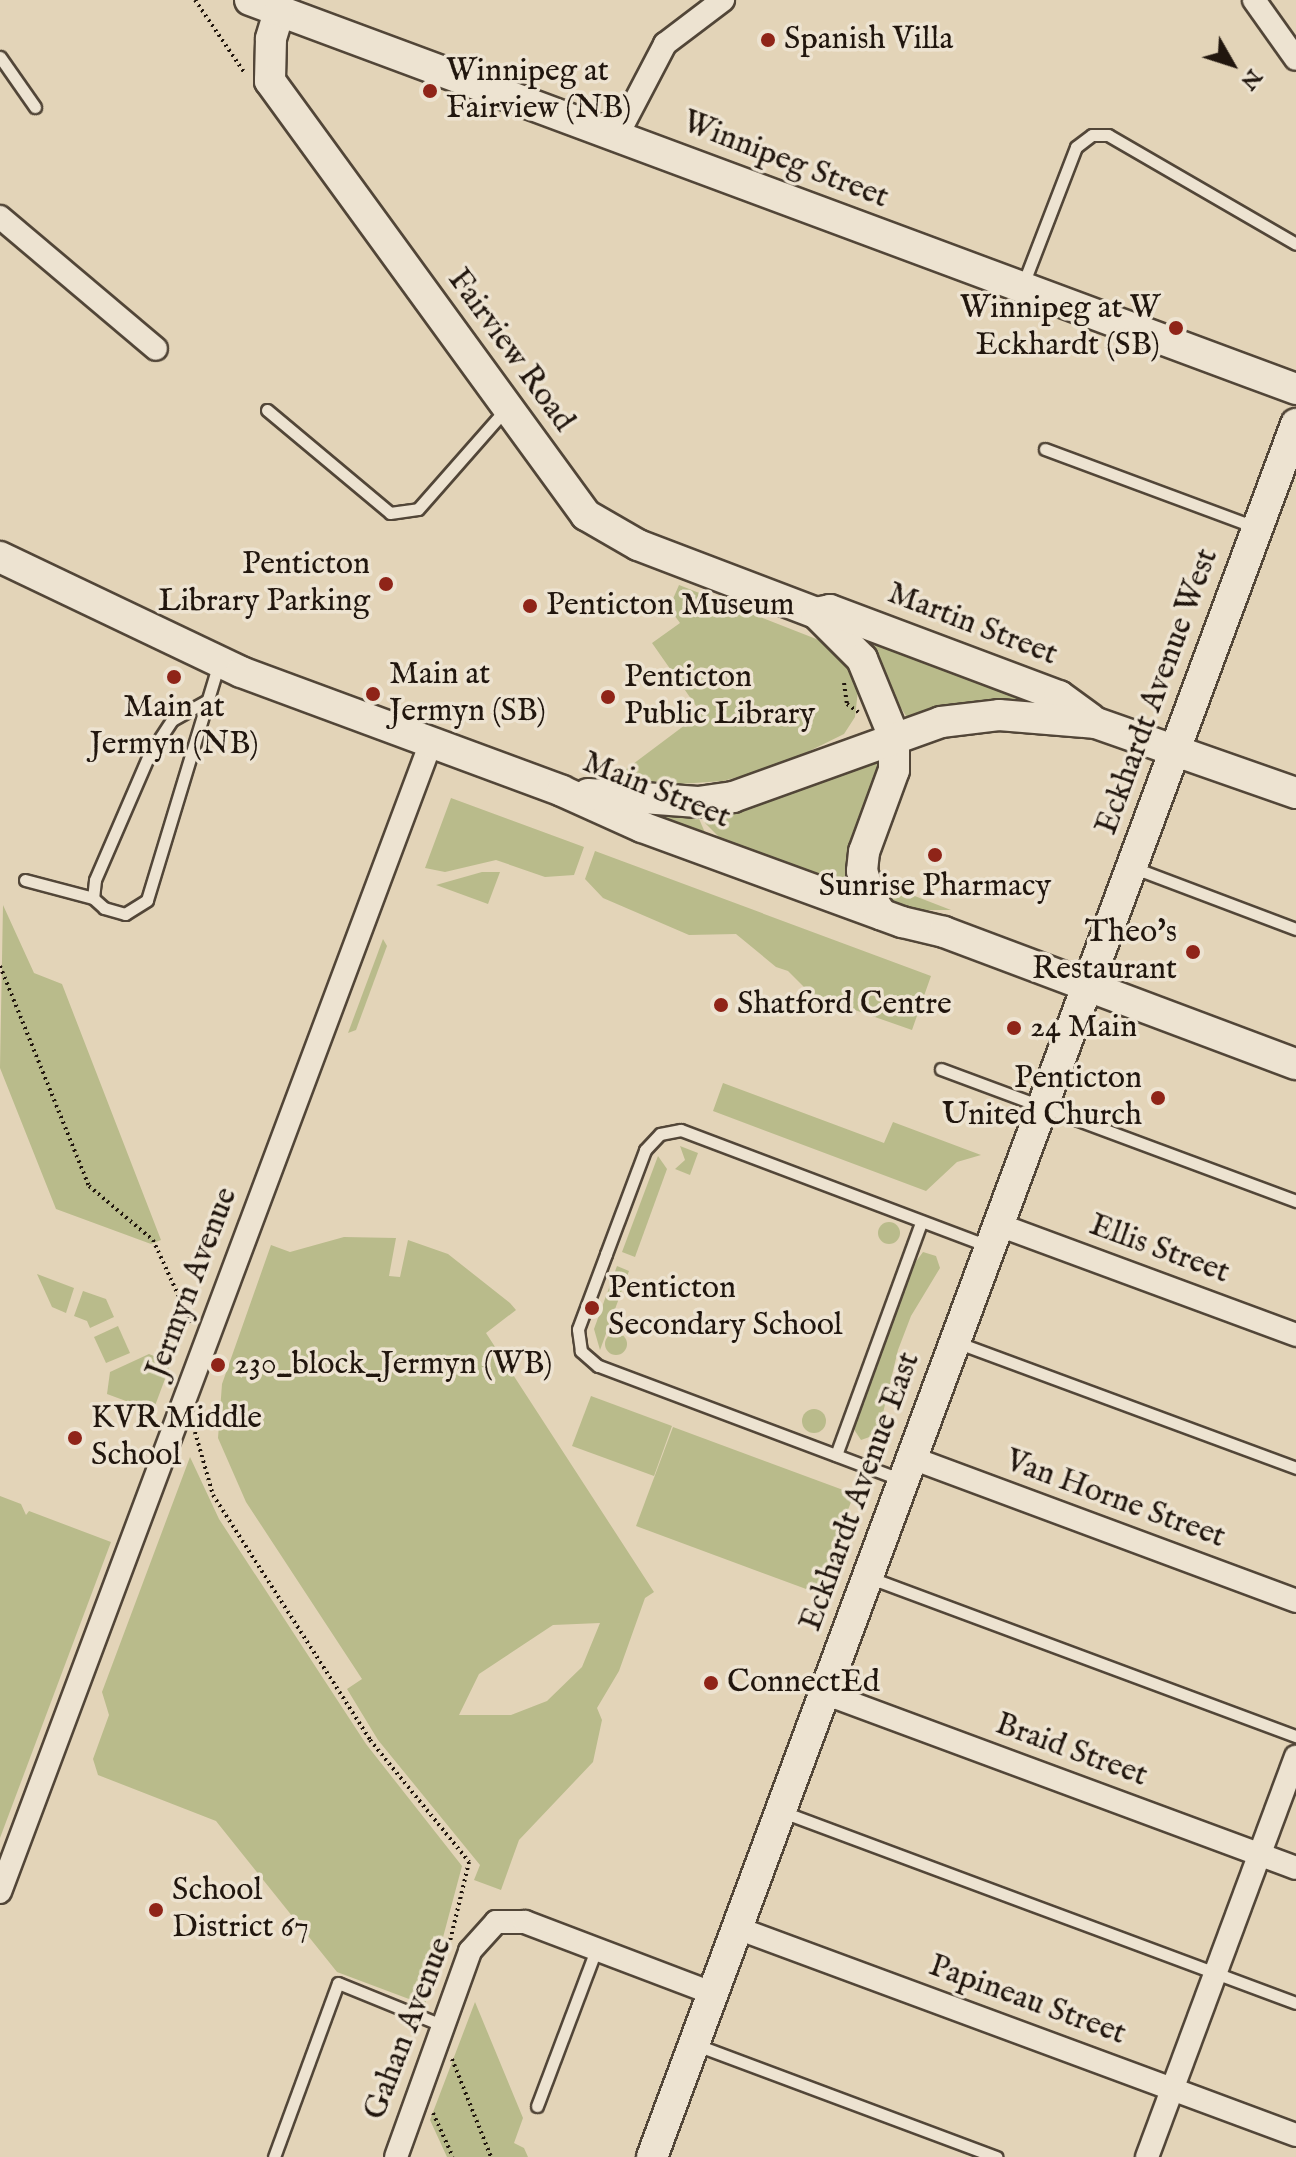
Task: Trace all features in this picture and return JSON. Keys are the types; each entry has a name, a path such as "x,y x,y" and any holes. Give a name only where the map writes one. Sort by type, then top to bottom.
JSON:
{"main road":[{"name":"Winnipeg Street","path":"263,4 1296,389"},
{"name":"Fairview Road","path":"263,4 271,39 270,81 572,497 606,530 816,613"},
{"name":"Eckhardt Avenue West","path":"1087,986 1296,424"},
{"name":"Main Street","path":"0,557 219,663 562,791 642,827 882,915 944,932 1296,1064"},
{"name":"Martin Street","path":"816,613 830,610 1059,696 1096,723"},
{"path":"816,613 862,659 888,724 894,770 863,861 863,880 882,915"},
{"name":"Martin Street","path":"562,791 708,801 767,788 888,724 999,715 1096,723 1175,748 1296,793"},
{"name":"Eckhardt Avenue East","path":"652,2157 1087,986"}],"street":[{"path":"617,136 665,44 723,0"},
{"path":"1254,0 1296,59"},
{"path":"0,217 156,349"},
{"name":"Jermyn Avenue","path":"0,1892 431,742"},
{"name":"Ellis Street","path":"994,1236 1296,1335"},
{"name":"Van Horne Street","path":"908,1469 1296,1601"},
{"name":"Braid Street","path":"824,1693 1296,1868"},
{"path":"1147,2157 1296,1757"},
{"name":"Gahan Avenue","path":"396,2157 450,2036 475,1941 496,1922 525,1922 712,1993"},
{"name":"Papineau Street","path":"737,1928 1296,2135"}],"lane":[{"path":"0,57 35,107"},
{"path":"1021,288 1076,147 1092,135 1108,135 1296,244"},
{"path":"267,410 390,513 418,509 507,409"},
{"path":"1045,449 1257,528"},
{"path":"25,880 93,898 104,908 125,914 147,900 219,663"},
{"path":"93,898 95,880 149,755 172,720 208,700"},
{"path":"1131,867 1296,929"},
{"path":"941,1069 1296,1201"},
{"path":"908,1469 836,1455 598,1366 581,1351 578,1329 645,1150 660,1134 681,1130 921,1223 994,1236"},
{"path":"836,1455 921,1223"},
{"path":"955,1341 1296,1468"},
{"path":"867,1577 1296,1736"},
{"path":"780,1811 1296,2003"},
{"path":"537,2106 596,1950"},
{"path":"274,2157 338,1983 450,2036"},
{"path":"694,2044 997,2157"}],"path":[{"path":"195,0 246,74"},
{"path":"844,680 844,696 852,709 888,724"},
{"path":"0,966 89,1186 162,1252 192,1321 187,1334"},
{"path":"193,1431 213,1495 370,1740 469,1862 447,1956"},
{"path":"450,2036 451,2058 491,2157"},
{"path":"446,2071 451,2058"},
{"path":"430,2108 453,2157"}],"green space":[{"path":"679,585 829,644 848,663 858,690 855,717 844,734 781,765 723,781 665,785 617,776 701,713 652,643 680,623 669,608"},
{"path":"849,626 1040,702 979,702 908,719"},
{"path":"885,752 851,886 725,843 705,823 703,813 779,797"},
{"path":"451,798 584,847 574,875 545,877 496,860 445,872 425,868"},
{"path":"653,814 697,814 706,835 651,816"},
{"path":"595,851 931,976 912,1030 812,995 788,971 776,967 736,934 689,935 603,898 585,879"},
{"path":"482,872 500,872 488,904 436,885"},
{"path":"881,883 951,910 908,910 886,902"},
{"path":"3,905 34,973 62,984 161,1240 151,1244 56,1209 0,1068"},
{"path":"383,939 387,946 356,1030 348,1033"},
{"path":"723,1083 884,1143 893,1122 981,1155 957,1162 926,1191 713,1111"},
{"path":"680,1146 698,1153 690,1175 675,1169 685,1160"},
{"path":"658,1156 667,1169 635,1257 622,1252"},
{"path":"889,1222 900,1233 889,1244 878,1233"},
{"path":"344,1237 396,1238 389,1276 400,1277 408,1240 448,1254 510,1303 516,1310 486,1333 654,1592 645,1598 619,1671 597,1708 602,1720 593,1762 519,1840 501,1890 474,1880 480,1865 378,1740 347,1689 362,1679 246,1502 218,1438 222,1384 271,1245 290,1252","holes":["600,1623 582,1667 547,1701 511,1715 459,1715 479,1674 553,1625"]},
{"path":"923,1252 936,1256 940,1268 911,1316 898,1350 878,1434 861,1440 853,1428 912,1267"},
{"path":"617,1266 629,1271 600,1350 594,1329"},
{"path":"37,1274 74,1288 66,1313 52,1307"},
{"path":"83,1291 106,1299 114,1317 90,1328 87,1321 74,1316"},
{"path":"118,1326 130,1353 106,1363 94,1337"},
{"path":"612,1333 620,1333 627,1344 620,1355 612,1355 605,1348 605,1340"},
{"path":"149,1354 171,1363 153,1411 107,1394 110,1372"},
{"path":"591,1396 672,1426 654,1476 572,1446"},
{"path":"814,1409 823,1412 826,1421 823,1430 814,1433 805,1430 802,1421 805,1412"},
{"path":"673,1427 854,1494 817,1593 636,1526"},
{"path":"190,1457 219,1519 366,1744 462,1866 425,2005 337,1972 216,1821 98,1775 93,1759 109,1715 102,1692"},
{"path":"0,1496 21,1504 26,1515 29,1511 111,1542 0,1838"},
{"path":"475,2002 523,2118 514,2143 524,2148 528,2157 447,2157 430,2120"}],"place":[{"name":"Spanish Villa","path":"768,40"},
{"name":"Winnipeg at Fairview (NB)","path":"430,91"},
{"name":"Winnipeg at W Eckhardt (SB)","path":"1176,328"},
{"name":"Penticton Library Parking","path":"386,584"},
{"name":"Penticton Museum","path":"530,606"},
{"name":"Main at Jermyn (NB)","path":"174,677"},
{"name":"Main at Jermyn (SB)","path":"373,694"},
{"name":"Penticton Public Library","path":"608,697"},
{"name":"Sunrise Pharmacy","path":"935,855"},
{"name":"Theo's Restaurant","path":"1193,952"},
{"name":"Shatford Centre","path":"721,1005"},
{"name":"24 Main","path":"1014,1028"},
{"name":"Penticton United Church","path":"1158,1098"},
{"name":"Penticton Secondary School","path":"592,1308"},
{"name":"230_block_Jermyn (WB)","path":"218,1365"},
{"name":"KVR Middle School","path":"75,1438"},
{"name":"ConnectEd","path":"711,1683"},
{"name":"School District 67","path":"156,1910"}]}
